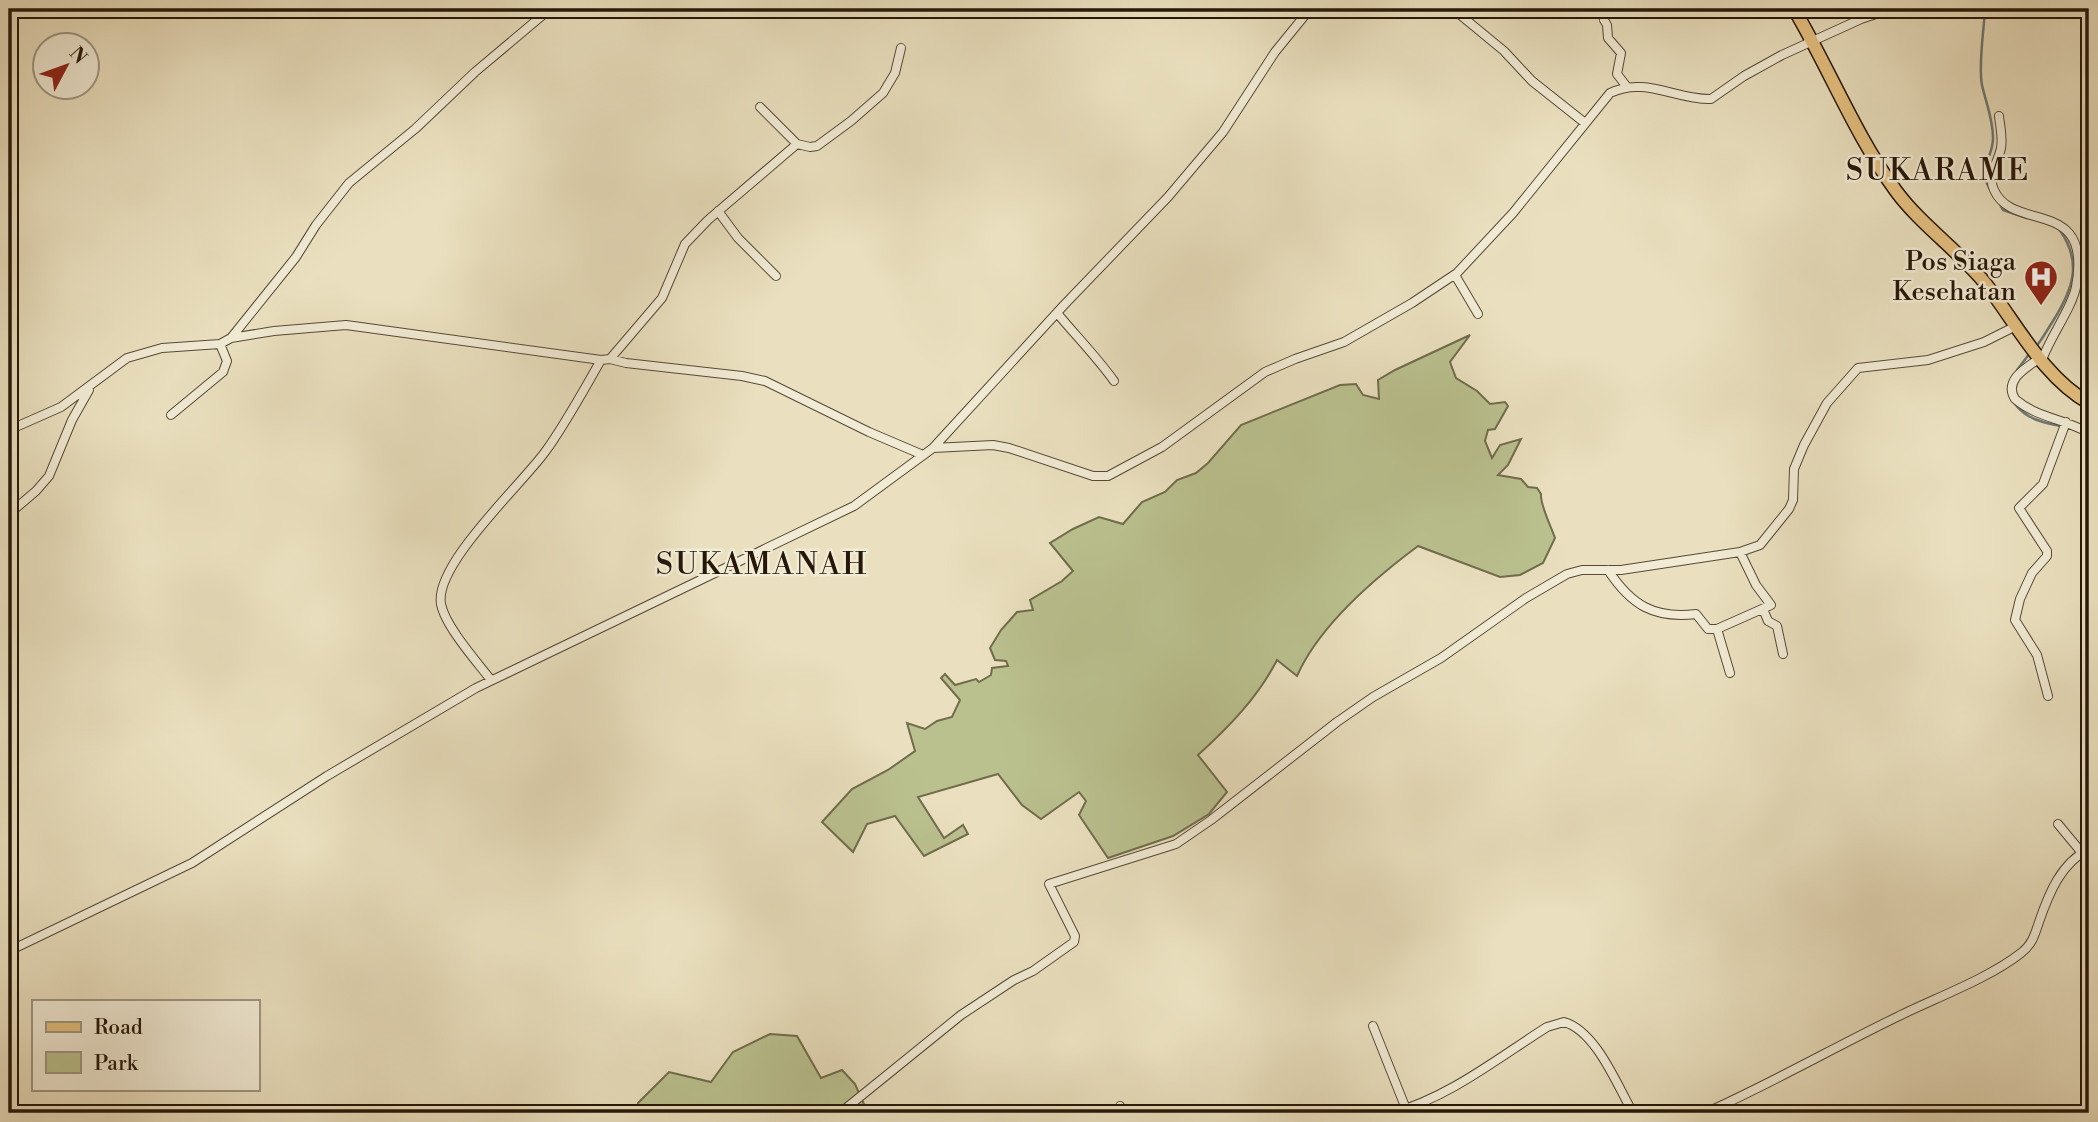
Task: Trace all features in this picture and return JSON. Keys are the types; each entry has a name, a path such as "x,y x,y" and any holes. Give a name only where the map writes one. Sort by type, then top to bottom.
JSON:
{"main road":[{"path":"1794,9 1896,191 1983,281 2040,358 2071,392 2089,403"}],"street":[{"path":"231,338 296,257 316,225 349,183 415,129 475,72 550,9"},
{"path":"9,951 192,863 327,776 491,680 853,506 933,447 1168,197 1223,132 1276,52 1310,9"},
{"path":"1453,9 1504,51 1532,81 1585,123"},
{"path":"933,447 993,445 1093,476 1108,476 1162,447 1265,372 1344,342 1455,275 1513,213 1610,93 1627,87 1648,86 1711,99 1744,76 1813,40 1891,9"},
{"path":"1604,20 1608,38 1621,53 1617,74 1627,87"},
{"path":"760,107 797,144 810,147 821,143 869,106 891,82 901,48"},
{"path":"1999,116 2002,147 1992,176 1994,190 2011,208 2050,219 2064,228 2078,254 2073,297 2040,358 2015,378 2011,394 2019,403 2039,415 2089,433"},
{"path":"491,680 466,649 441,606 449,573 463,549 543,455 606,359 662,299 685,244 718,211 797,144"},
{"path":"718,211 738,238 776,276"},
{"path":"1455,275 1478,314"},
{"path":"1057,313 1074,335 1090,349 1114,381"},
{"path":"9,430 47,415 127,358 162,348 220,344 231,338 274,331 346,325 742,376 765,382 923,455"},
{"path":"840,1113 961,1015 1014,980 1033,971 1074,942 1075,936 1049,884 1176,844 1373,697 1441,658 1526,598 1567,574 1740,552 1760,545 1789,509 1793,500 1794,469 1826,403 1858,368 1928,360 1984,342 2016,326"},
{"path":"171,415 223,372 227,361 220,344"},
{"path":"9,514 36,491 49,475 72,420 93,384"},
{"path":"2048,696 2037,655 2015,620 2020,599 2032,573 2047,556 2047,551 2019,508 2043,484 2066,423"},
{"path":"1608,570 1619,586 1643,606 1674,616 1696,614 1708,629 1717,629 1771,604 1756,585 1740,552"},
{"path":"1763,609 1768,621 1777,626 1783,654"},
{"path":"1717,629 1730,673"},
{"path":"1705,1113 1828,1050 1989,973 2021,954 2031,944 2058,878 2067,866 2086,851 2058,824"},
{"path":"1392,1113 1406,1110 1471,1076 1552,1024 1564,1022 1572,1024 1593,1043 1633,1113"},
{"path":"1373,1026 1406,1110"}],"green space":[{"path":"1470,335 1450,362 1456,378 1477,391 1490,404 1505,402 1508,406 1495,429 1488,430 1485,441 1492,458 1500,445 1521,439 1508,465 1498,475 1521,479 1528,487 1537,488 1541,494 1555,538 1543,563 1520,575 1500,577 1418,546 1367,588 1334,621 1319,639 1297,676 1277,660 1242,711 1198,755 1227,792 1209,814 1173,836 1108,858 1079,815 1086,801 1079,792 1041,819 1022,805 998,774 918,797 944,838 963,825 968,834 924,856 895,816 867,824 853,852 822,822 852,789 888,770 915,751 907,723 925,729 937,721 952,717 960,700 941,678 945,674 955,685 976,679 979,682 991,675 992,668 1008,666 1006,661 995,660 990,648 1001,630 1017,612 1033,610 1030,600 1062,581 1073,571 1050,543 1099,517 1123,524 1142,502 1165,492 1177,480 1196,473 1208,463 1241,425 1340,385 1356,384 1363,395 1379,399 1378,380"},
{"path":"770,1034 797,1036 821,1078 842,1070 855,1084 868,1113 637,1113 638,1103 669,1072 711,1082 733,1052"}],"waterway":[{"path":"1985,9 1981,68 1982,85 1993,131 1992,146 1985,169 1990,189"},
{"path":"1998,201 2003,210 2027,218"},
{"path":"2035,348 2066,298 2073,275 2071,253 2059,229"},
{"path":"2017,370 2030,353"},
{"path":"2015,404 2030,417 2061,426"}],"place":[{"name":"Pos Siaga Kesehatan","path":"2041,307"}],"district":[{"name":"SUKARAME","path":"1938,171"},
{"name":"SUKAMANAH","path":"762,565"}]}
